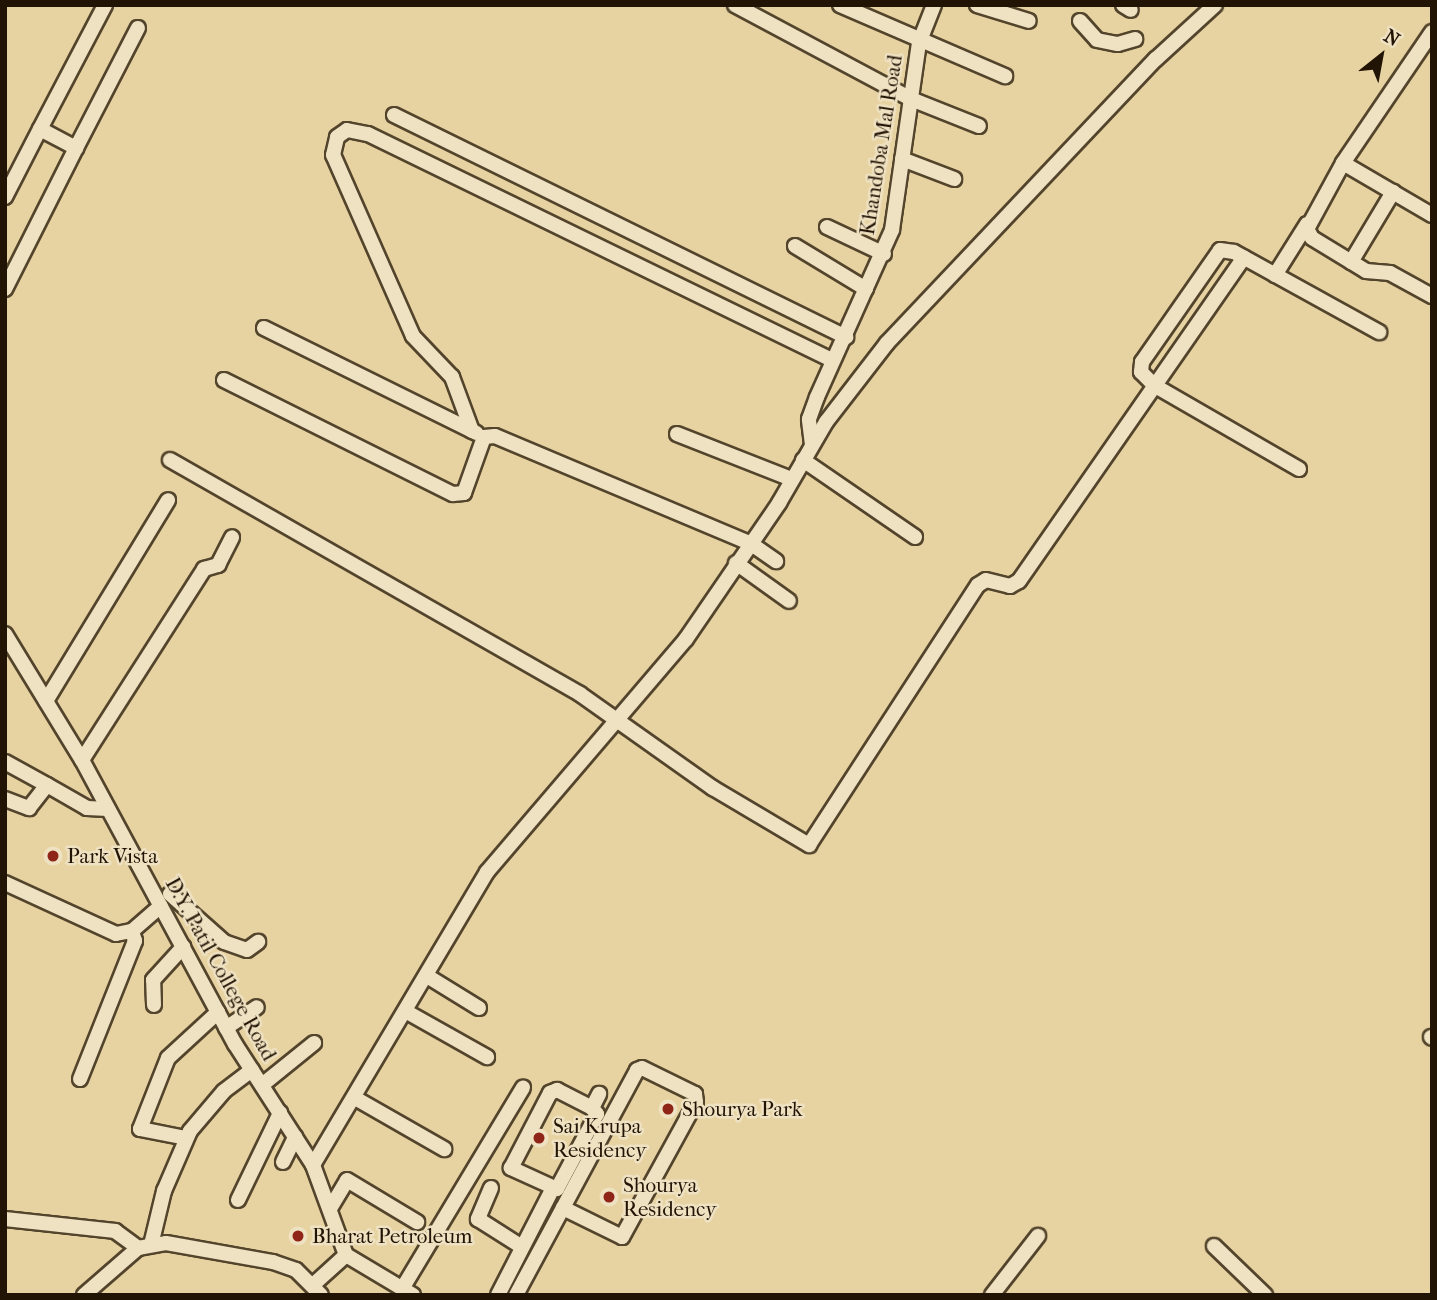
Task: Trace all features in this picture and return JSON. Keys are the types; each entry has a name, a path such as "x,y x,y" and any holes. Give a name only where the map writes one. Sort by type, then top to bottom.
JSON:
{"street":[{"path":"5,197 105,5"},
{"path":"734,5 911,99 979,126"},
{"path":"840,5 919,43 1005,76"},
{"name":"Khandoba Mal Road","path":"812,446 809,419 832,360 846,337 884,254 896,214 919,43 934,5"},
{"path":"977,5 1029,21"},
{"path":"313,1165 500,854 686,639 812,446 887,343 1156,59 1215,5"},
{"path":"1080,21 1097,40 1118,44 1135,39"},
{"path":"5,289 138,28"},
{"path":"1275,275 1343,163 1432,32"},
{"path":"394,114 846,337"},
{"path":"40,129 75,148"},
{"path":"223,380 459,496 478,434 452,377 413,336 333,155 337,137 346,130 368,134 832,360"},
{"path":"902,159 954,179"},
{"path":"1343,163 1432,215"},
{"path":"1351,262 1393,192"},
{"path":"1307,224 1312,238 1366,271 1390,273 1432,296"},
{"path":"827,227 884,254"},
{"path":"795,246 866,289"},
{"path":"1299,469 1156,386 1141,372 1142,362 1215,254 1227,249 1379,332"},
{"path":"170,460 580,694 713,788 803,844 815,842 978,586 986,580 1015,586 1244,257"},
{"path":"264,328 478,434 495,436 750,543 776,561"},
{"path":"677,434 791,479"},
{"path":"803,460 915,537"},
{"path":"46,701 168,500"},
{"path":"82,760 204,569 218,565 232,537"},
{"path":"736,563 789,601"},
{"name":"D.Y. Patil College Road","path":"5,634 165,900 183,947 226,1028 313,1165 346,1255"},
{"path":"5,762 87,808 108,809"},
{"path":"5,799 29,808 47,785"},
{"path":"5,883 116,934 132,931 165,900 224,942 247,950 258,942"},
{"path":"80,1079 135,941 132,931"},
{"path":"154,1005 153,980 183,947"},
{"path":"427,976 479,1008"},
{"path":"226,1028 257,1007"},
{"path":"186,1138 140,1129 168,1059 218,1012"},
{"path":"407,1012 487,1057"},
{"path":"261,1085 314,1043"},
{"path":"516,1295 637,1070 646,1069 695,1094 696,1102 622,1237 563,1208"},
{"path":"144,1246 186,1138 210,1105 252,1070"},
{"path":"84,1295 144,1246 166,1242 273,1262 296,1270 317,1289 346,1255 408,1292 523,1088"},
{"path":"498,1295 552,1190 561,1184 597,1114 592,1108 553,1091 512,1158 511,1168 552,1190"},
{"path":"592,1108 599,1094"},
{"path":"355,1098 444,1149"},
{"path":"238,1200 280,1114"},
{"path":"284,1162 295,1137"},
{"path":"331,1208 347,1180 416,1223"},
{"path":"491,1188 478,1219 522,1247"},
{"path":"5,1219 115,1231 144,1246"},
{"path":"992,1295 1038,1236"},
{"path":"1214,1246 1265,1295"}],"place":[{"name":"Park Vista","path":"53,856"},
{"name":"Shourya Park","path":"668,1109"},
{"name":"Sai Krupa Residency","path":"539,1138"},
{"name":"Shourya Residency","path":"609,1197"},
{"name":"Bharat Petroleum","path":"298,1236"}]}
